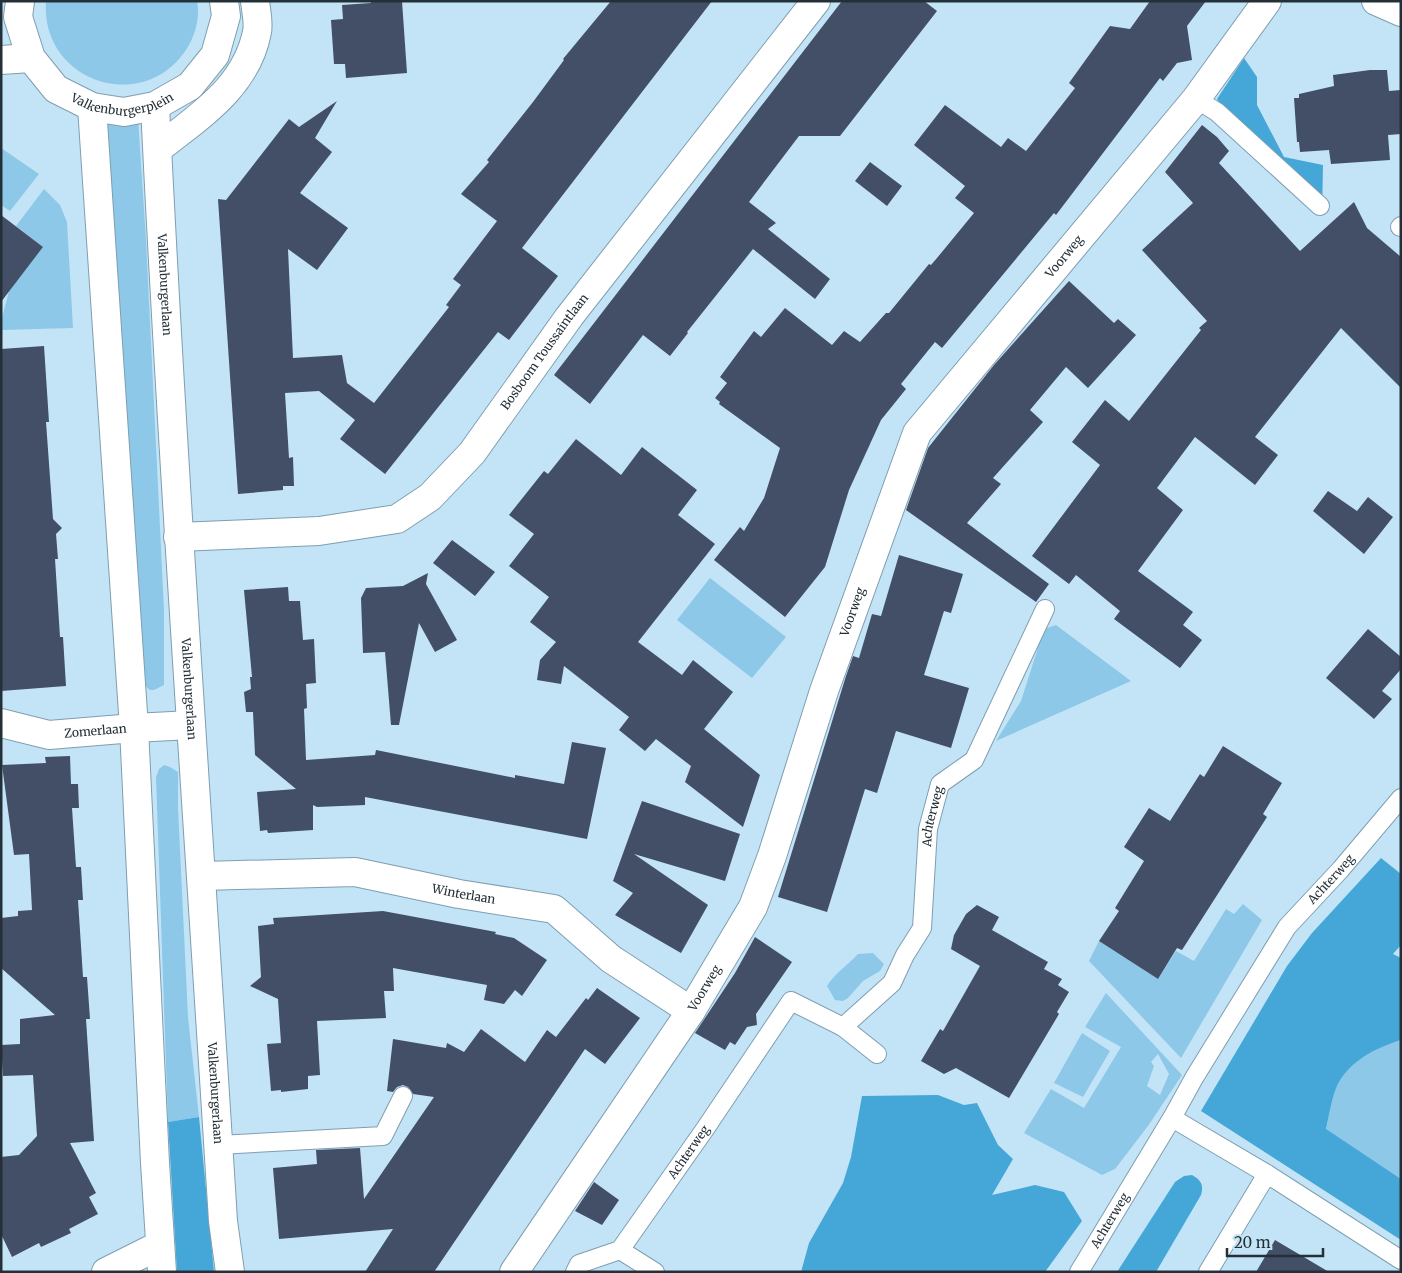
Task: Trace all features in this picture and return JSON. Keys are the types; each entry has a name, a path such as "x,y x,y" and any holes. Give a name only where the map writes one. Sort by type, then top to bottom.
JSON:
{"street":[{"name":"Valkenburgerplein","path":"20,1 18,17 31,58 56,89 92,107 124,112 156,106 190,86 215,55 226,16 224,1"},
{"path":"158,149 226,94 245,68 257,31 255,1"},
{"name":"Bosboom Toussaintlaan","path":"178,537 318,532 397,519 430,497 472,452 569,317 816,1"},
{"name":"Voorweg","path":"514,1272 691,1011 753,908 772,856 824,691 917,433 1196,99 1267,1"},
{"path":"1,60 31,58"},
{"path":"201,72 226,94"},
{"name":"Valkenburgerlaan","path":"156,106 178,537 202,876 223,1221 230,1272"},
{"path":"92,107 134,728 162,1272"},
{"name":"Zomerlaan","path":"1,723 49,735 191,725"},
{"name":"Winterlaan","path":"202,876 355,872 459,894 554,909 611,959 691,1011"},
{"path":"106,1272 160,1245"}],"lane":[{"path":"1196,99 1217,112 1320,206"},
{"name":"Achterweg","path":"843,1027 892,983 905,955 922,928 928,829 940,784 974,760 1045,609"},
{"name":"Achterweg","path":"1080,1272 1194,1078 1287,927 1341,869 1401,798"},
{"name":"Achterweg","path":"620,1250 705,1129 791,1001 843,1027 877,1054"},
{"path":"218,1144 383,1136 403,1096"},
{"path":"1172,1118 1267,1174 1401,1260"},
{"path":"1208,1272 1267,1174"},
{"path":"575,1272 579,1264 620,1250 655,1272"}],"shaded area":[{"path":"46,1 197,1 198,18 194,35 189,45 171,67 149,80 124,85 100,81 78,70 60,53 49,30"},
{"path":"1244,58 1257,77 1257,105 1284,157 1323,165 1322,214 1260,161 1217,99"},
{"path":"138,118 146,240 164,610 164,685 154,690 150,690 144,685 137,642 107,119"},
{"path":"1,148 39,174 10,211 1,205"},
{"path":"44,189 60,205 67,222 73,328 1,330 1,322 9,291 43,247 16,226"},
{"path":"710,578 786,637 752,678 677,620"},
{"path":"1056,625 1131,681 996,741 1021,701 1044,629"},
{"path":"164,765 178,772 188,1017 199,1117 168,1122 156,777 159,769"},
{"path":"1381,858 1401,874 1401,945 1393,954 1401,958 1401,1040 1365,1056 1343,1076 1334,1094 1326,1129 1401,1179 1401,1240 1201,1111 1287,966 1312,933"},
{"path":"1243,904 1262,920 1181,1058 1089,961 1099,941 1158,979 1176,951 1194,961 1226,909 1234,914"},
{"path":"873,953 884,964 880,971 863,981 848,998 843,1001 835,1000 827,986 830,981 858,954"},
{"path":"1106,993 1182,1075 1148,1126 1115,1169 1102,1175 1024,1133 1051,1089 1084,1108 1121,1047 1085,1027","holes":["1158,1054 1169,1074 1160,1095 1147,1086 1154,1066 1151,1062"]},
{"path":"1082,1033 1110,1051 1083,1097 1054,1083"},
{"path":"1401,1040 1401,1179 1326,1130 1334,1094 1343,1076 1365,1056"},
{"path":"938,1095 964,1105 977,1103 998,1145 1013,1159 992,1195 1035,1185 1064,1192 1082,1221 1045,1272 801,1272 809,1243 843,1183 851,1157 862,1096"},
{"path":"199,1117 214,1272 177,1272 168,1122"},
{"path":"1192,1175 1201,1183 1201,1195 1156,1272 1117,1272 1175,1182 1184,1176"}],"building":[{"path":"371,1 402,1 407,73 346,78 345,64 334,64 331,20 343,19 342,5 371,3"},
{"path":"611,1 712,1 522,248 558,276 509,340 498,332 385,474 340,439 355,420 319,391 285,393 289,458 293,457 294,486 283,486 283,490 238,494 218,199 226,200 289,119 299,127 337,101 315,138 332,152 300,193 348,228 317,270 288,249 293,358 342,355 347,383 374,403 449,307 446,305 461,285 453,279 497,221 461,194 489,162 487,160 533,102 563,59"},
{"path":"842,1 924,1 937,11 840,136 799,136 749,202 776,223 768,229 830,279 815,299 753,249 670,356 643,335 590,404 554,375"},
{"path":"1150,1 1206,1 1187,26 1192,60 1177,63 1163,81 1160,78 1056,215 1054,213 942,348 935,342 901,384 906,389 881,420 849,490 825,567 785,617 714,560 740,527 744,531 764,498 780,448 719,404 720,402 715,398 727,383 720,377 754,331 761,337 785,308 832,345 844,331 860,342 886,313 889,313 974,213 955,198 965,186 914,145 945,105 1001,147 1008,138 1026,151 1075,88 1069,83 1110,26 1130,29"},
{"path":"1370,70 1387,70 1389,91 1401,90 1401,134 1388,135 1390,160 1331,164 1329,150 1300,152 1299,142 1297,142 1294,98 1299,98 1299,94 1334,86 1333,75"},
{"path":"1202,125 1217,137 1229,151 1219,163 1300,251 1354,202 1367,228 1401,257 1401,388 1341,328 1255,437 1278,455 1255,485 1195,437 1157,488 1183,510 1138,571 1193,612 1183,625 1202,640 1180,668 1114,619 1120,611 1076,575 1069,584 1032,556 1100,465 1072,442 1105,400 1129,421 1201,330 1199,328 1207,321 1142,250 1193,203 1165,172"},
{"path":"870,162 902,186 887,206 855,181"},
{"path":"1,215 43,247 1,302"},
{"path":"1069,281 1114,323 1118,319 1136,335 1088,388 1066,367 1030,410 1043,422 993,478 1001,484 967,523 1049,584 1036,602 906,510 928,448 994,365"},
{"path":"44,346 49,422 46,422 53,519 62,528 56,534 58,559 55,559 60,637 63,637 66,686 1,691 1,349"},
{"path":"576,439 621,475 642,447 697,490 678,515 715,544 638,642 682,675 693,660 733,692 704,729 760,775 743,827 685,782 691,766 656,739 645,751 619,730 629,717 564,666 561,684 537,680 540,660 556,642 530,622 549,597 509,566 534,534 509,515 544,471 548,474"},
{"path":"1328,491 1357,511 1368,497 1393,517 1364,554 1313,511"},
{"path":"452,540 495,572 475,596 433,563"},
{"path":"899,555 963,574 951,613 944,611 924,675 969,688 951,748 896,731 877,793 865,789 827,912 778,897 853,656 859,658 872,614 881,616"},
{"path":"428,573 426,584 457,640 435,652 419,623 399,725 391,725 385,652 363,653 361,598 366,588 403,586"},
{"path":"288,587 289,601 300,601 303,640 314,639 316,683 306,684 307,708 304,709 306,760 375,755 376,750 515,778 515,775 564,784 572,742 606,748 587,839 365,797 365,805 317,807 313,805 313,830 268,833 267,830 260,831 257,792 296,789 255,755 253,712 246,712 244,692 251,689 250,677 252,677 244,590"},
{"path":"1368,629 1401,657 1401,669 1382,691 1392,699 1374,719 1326,678"},
{"path":"1223,746 1282,783 1263,814 1267,817 1182,950 1177,948 1158,979 1099,941 1119,911 1115,908 1144,861 1124,847 1149,808 1170,821 1200,774 1204,777"},
{"path":"70,756 71,784 78,784 79,808 72,808 76,867 81,867 83,900 78,900 83,977 87,977 90,1019 86,1019 94,1141 70,1143 96,1193 89,1197 98,1214 69,1229 71,1233 41,1247 39,1243 12,1257 1,1234 1,1157 19,1155 37,1136 33,1075 3,1076 1,1045 20,1044 20,1019 55,1015 1,968 1,918 18,916 18,911 32,910 29,854 14,855 2,765 46,763 45,757"},
{"path":"642,801 740,834 725,881 634,854 708,905 681,953 615,915 633,893 613,881"},
{"path":"977,905 999,917 992,930 1048,962 1044,969 1062,979 1058,985 1069,992 1057,1012 1059,1014 1009,1098 956,1068 944,1074 921,1061 940,1029 943,1031 980,966 951,949 954,935 966,914"},
{"path":"383,911 496,932 495,934 514,938 547,960 522,996 515,990 504,1004 484,1000 487,985 393,968 394,991 384,991 386,1018 317,1021 320,1075 308,1076 308,1089 281,1092 281,1090 271,1091 267,1044 281,1043 278,999 250,986 261,977 258,926 274,924 273,918"},
{"path":"755,937 792,962 756,1014 757,1025 747,1027 735,1045 730,1042 725,1050 695,1033 735,973"},
{"path":"597,988 640,1018 605,1064 585,1049 434,1272 365,1272 393,1229 279,1239 273,1168 317,1164 316,1150 360,1148 364,1199 434,1097 413,1094 408,1087 403,1085 397,1087 393,1092 387,1091 393,1039 446,1048 447,1043 464,1052 481,1029 525,1062 547,1030 556,1037 586,998 588,1000"},
{"path":"594,1182 619,1200 602,1225 575,1211"},
{"path":"1275,1240 1329,1272 1256,1272"}]}
